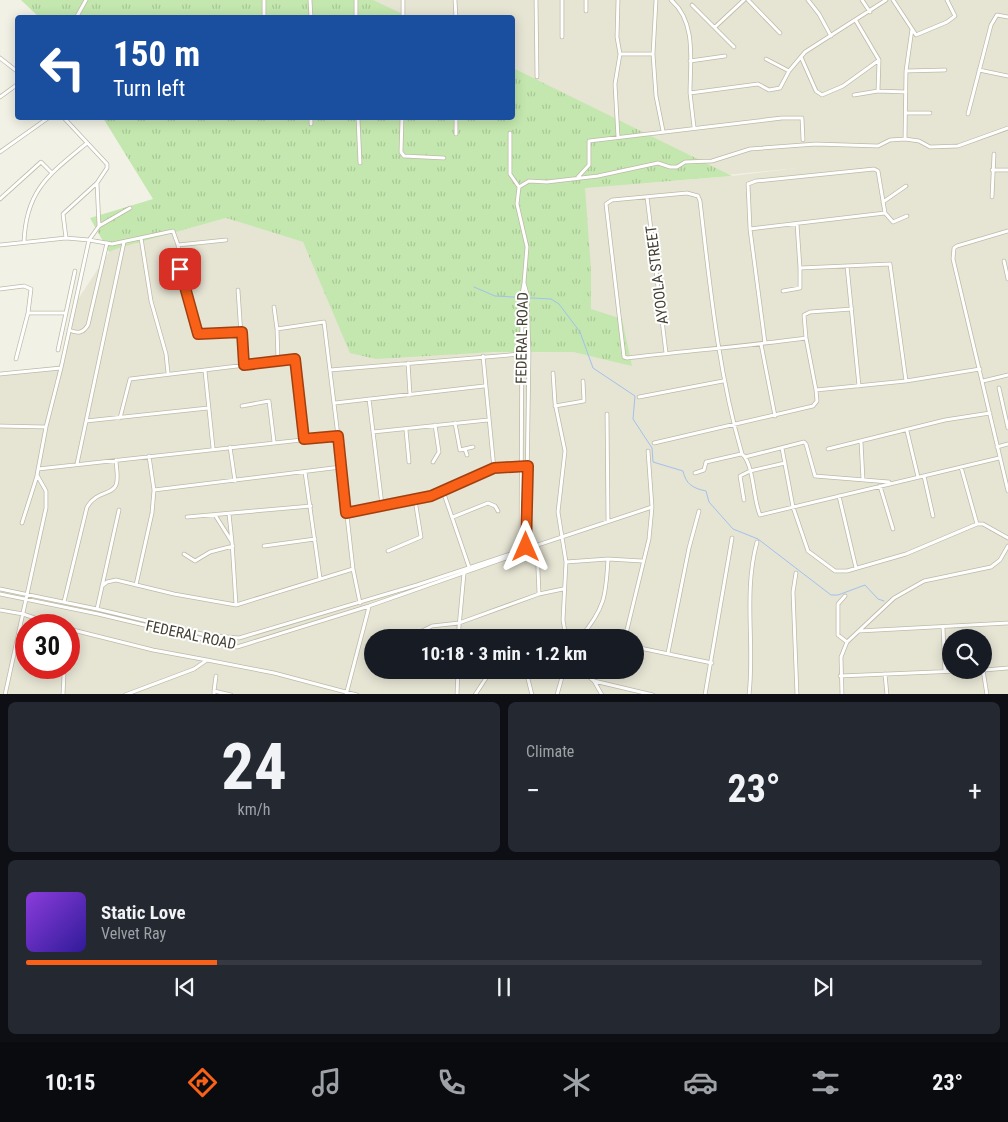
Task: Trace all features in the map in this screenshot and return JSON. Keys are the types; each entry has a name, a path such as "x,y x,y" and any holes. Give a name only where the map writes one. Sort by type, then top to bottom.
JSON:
{"street":[{"path":"78,15 86,0"},
{"path":"264,0 264,15"},
{"path":"310,0 311,15"},
{"path":"356,0 356,15"},
{"path":"403,0 403,15"},
{"path":"455,0 456,15"},
{"path":"536,0 537,77"},
{"path":"562,0 562,37"},
{"path":"586,0 586,11"},
{"path":"618,0 617,37 620,54 615,84 618,137"},
{"path":"660,0 656,2 653,54 656,96 663,132"},
{"path":"671,0 683,12 688,24 690,93 694,127"},
{"path":"715,27 744,0"},
{"path":"748,0 780,33"},
{"path":"808,0 819,14 831,36"},
{"path":"862,0 870,12"},
{"path":"690,93 758,84 769,90 780,88 790,71 810,48 856,21 886,0"},
{"path":"893,0 916,35 920,35 948,22 955,14 947,0"},
{"path":"692,5 734,47"},
{"path":"968,114 991,24 997,15 1008,18"},
{"path":"856,21 879,60 878,91"},
{"path":"905,139 907,113 906,71 912,29"},
{"path":"620,54 653,54"},
{"path":"690,61 725,56"},
{"path":"801,57 816,92 822,95 843,86 879,60"},
{"path":"0,58 15,70"},
{"path":"766,58 790,71"},
{"path":"906,71 945,70"},
{"path":"979,70 1008,76"},
{"path":"0,97 15,86"},
{"path":"854,95 878,91 906,92"},
{"path":"907,113 930,112"},
{"path":"578,178 587,169 589,141 782,118 802,118 803,140"},
{"path":"0,152 45,120"},
{"path":"66,120 107,164 107,168 97,182 63,214 66,238"},
{"path":"358,120 360,163"},
{"path":"402,120 401,152 404,156 444,158"},
{"path":"456,120 456,134"},
{"path":"519,187 529,181 547,182 598,176 658,163 677,167 685,162 712,161 750,149 816,144 878,146 890,140 905,139 919,141 930,147 958,146 1008,128"},
{"path":"510,132 510,174 519,187 517,204 528,247 524,283"},
{"path":"24,242 24,224 36,191 51,172 88,143"},
{"path":"992,197 994,154"},
{"path":"0,199 40,162 51,172"},
{"path":"775,416 763,344 747,188 751,182 874,169 878,171 884,213 893,222 907,216"},
{"path":"992,170 1008,170"},
{"path":"97,182 99,226"},
{"path":"883,202 906,186"},
{"path":"806,338 763,344 718,348 666,353 625,358 623,355 606,204 612,200 693,193 700,201 718,348 723,381 742,454 750,471 759,514 1000,458"},
{"name":"AYOOLA STREET","path":"647,197 666,353"},
{"path":"22,524 37,475 46,427 89,240 99,226 130,208"},
{"path":"750,229 884,213"},
{"path":"783,291 800,288 797,224"},
{"path":"0,245 66,238 106,244 173,231 178,245 185,290 198,334 242,332"},
{"path":"1008,231 959,245 954,250 954,259 1008,491"},
{"path":"141,238 152,301 166,354 168,372"},
{"path":"178,245 226,240"},
{"path":"77,464 124,242"},
{"path":"69,330 77,333 82,332 88,325 106,244"},
{"path":"1004,261 1007,267 1008,279"},
{"path":"800,268 890,264 906,381"},
{"path":"847,266 859,386"},
{"path":"58,350 75,271"},
{"name":"FEDERAL ROAD","path":"0,594 64,602 231,639 287,625 360,603 519,550 521,542 521,354 522,294 524,283"},
{"name":"FEDERAL ROAD","path":"0,589 237,647 369,606 523,553 526,550 528,466 528,304 524,283"},
{"path":"0,288 30,287 28,313 16,358"},
{"path":"238,290 244,365"},
{"path":"274,307 278,360"},
{"path":"654,443 734,426 813,406 817,401 806,338 806,313 852,309"},
{"path":"28,313 66,313"},
{"path":"277,329 324,322 353,569 360,603"},
{"path":"330,370 521,354"},
{"path":"483,356 484,386 494,468"},
{"path":"120,418 130,379 168,372 204,371 295,359 304,439"},
{"path":"408,363 410,395"},
{"path":"0,374 61,368"},
{"path":"816,390 906,381 980,369"},
{"path":"204,371 213,448"},
{"path":"553,373 556,406 564,450 558,512 566,562 563,589 564,629"},
{"path":"983,381 1008,375"},
{"path":"556,406 584,401 583,381"},
{"path":"639,397 723,381"},
{"path":"335,403 484,386"},
{"path":"999,388 1008,428"},
{"path":"369,400 382,505"},
{"path":"242,406 269,401 274,442"},
{"path":"86,421 208,408"},
{"path":"828,449 907,431 945,420 990,413"},
{"path":"607,414 608,521"},
{"path":"373,432 488,420"},
{"path":"455,423 460,450 473,447"},
{"path":"433,462 439,452 435,425"},
{"path":"0,426 46,427"},
{"path":"406,430 409,462"},
{"path":"907,431 918,477"},
{"path":"38,469 213,448 338,436"},
{"path":"745,457 806,442 816,476 891,482"},
{"path":"861,442 863,480"},
{"path":"997,447 1008,444"},
{"path":"230,447 235,481"},
{"path":"782,448 793,507 808,551 835,571 856,568 911,553 977,524 983,524 1008,538"},
{"path":"466,449 467,455"},
{"path":"627,629 642,561 649,539 652,507 648,451"},
{"path":"695,473 704,470 706,462 742,454"},
{"path":"136,585 152,513 154,490 149,456"},
{"path":"64,602 87,507 95,496 112,490 116,486 116,460"},
{"path":"744,500 740,476 750,471 785,463"},
{"path":"346,513 415,500 443,491 494,468 528,466"},
{"path":"154,490 341,467"},
{"path":"961,467 977,524"},
{"path":"305,472 320,578"},
{"path":"0,610 23,614 23,604 27,597 46,508 46,491 37,475"},
{"path":"924,476 933,516"},
{"path":"880,486 893,530"},
{"path":"443,491 469,567"},
{"path":"839,496 856,568"},
{"path":"388,551 421,537 415,500"},
{"path":"453,517 488,503 495,506 498,511"},
{"path":"187,517 310,506"},
{"path":"519,550 526,550 652,507"},
{"path":"97,609 119,510"},
{"path":"668,653 689,548 699,511"},
{"path":"229,514 236,605"},
{"path":"215,515 232,544"},
{"path":"705,694 712,663 732,538"},
{"path":"264,546 315,540"},
{"path":"749,694 752,670 749,600 751,565 757,542"},
{"path":"184,554 195,561 210,552 232,544"},
{"path":"538,546 540,594"},
{"path":"842,694 840,676 841,657 847,642 894,598 924,581 991,567 1000,560 1008,546"},
{"path":"566,562 608,558 642,561"},
{"path":"586,629 601,610 606,590 608,558"},
{"path":"102,586 112,580 236,605 353,569"},
{"path":"459,629 464,573"},
{"path":"796,573 793,592 797,694"},
{"path":"426,629 432,626 459,623 540,594 563,589"},
{"path":"844,596 838,604 838,635 847,642"},
{"path":"347,693 369,606"},
{"path":"859,631 943,628 1008,623"},
{"path":"287,625 289,631"},
{"path":"80,632 145,648 274,673 357,694"},
{"path":"644,649 712,663"},
{"path":"5,694 15,650"},
{"path":"125,694 194,669 207,660"},
{"path":"992,669 1008,668"},
{"path":"840,676 942,672"},
{"path":"885,674 887,694"},
{"path":"216,676 214,693 231,694"},
{"path":"63,694 64,679"},
{"path":"457,694 458,679"},
{"path":"475,694 485,679"},
{"path":"528,679 532,694"},
{"path":"557,694 561,679"},
{"path":"591,679 602,694"},
{"path":"984,679 987,694"},
{"path":"594,682 653,694"}],"shaded area":[{"path":"83,0 1008,0 1008,694 0,694 0,373 63,365 73,307 109,252 226,218 303,242 351,353 573,352 632,365 591,309 591,270 513,120 515,120 515,15 96,15","holes":["797,168 732,176 635,184"]}],"green space":[{"path":"21,0 373,0 405,15 37,15"},
{"path":"515,69 732,176 585,188 591,270 591,309 622,319 632,366 573,352 494,352 376,359 350,353 303,242 226,218 109,252 90,218 153,199 104,120 515,120"}],"waterway":[{"path":"474,287 495,296 551,299 559,304 580,332 593,368 635,396 633,419 652,448 653,462 683,471 690,485 706,491 709,502 733,529 758,539 831,595 838,595 865,585 878,599 884,601"}],"route":[{"path":"180,269 198,334 242,332 244,365 295,359 304,439 338,436 346,513 431,496 494,468 528,466 526,547"}]}
